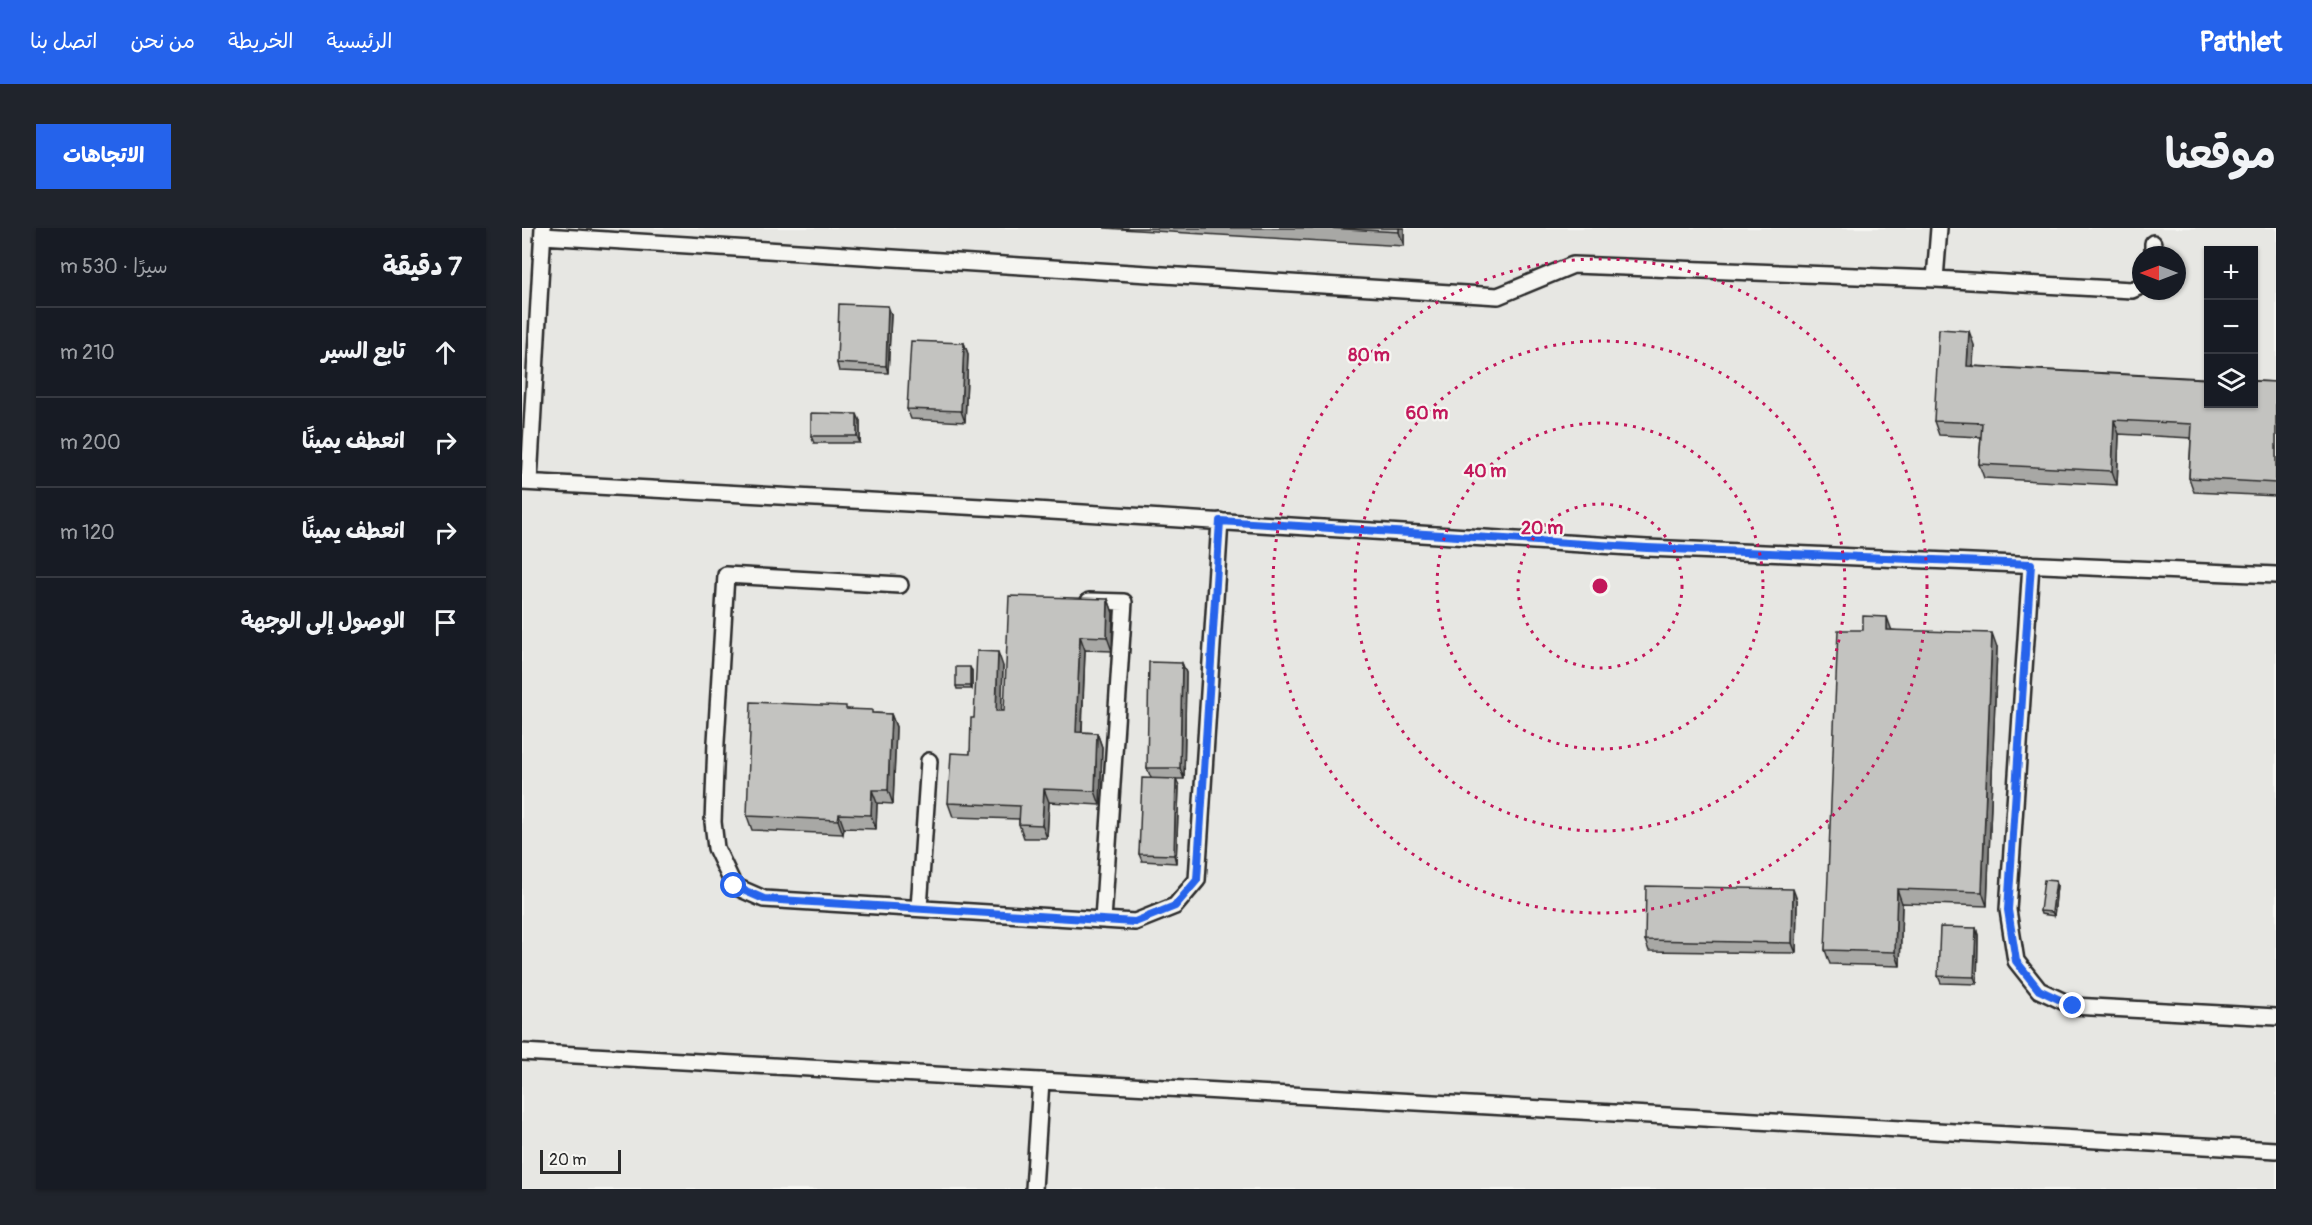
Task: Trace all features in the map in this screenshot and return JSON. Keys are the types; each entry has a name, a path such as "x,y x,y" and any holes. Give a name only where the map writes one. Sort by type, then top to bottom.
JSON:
{"lane":[{"path":"1935,279 1939,228"},
{"path":"2132,290 1935,279 1573,265 1498,296 543,232 526,482 1220,521 1647,548 2276,575"},
{"path":"900,585 726,575 713,822 716,848 734,886 764,899 1135,922 1175,906 1197,880 1220,521"},
{"path":"2031,564 2008,910 2016,961 2039,990 2073,1006 2276,1017"},
{"path":"1069,600 1124,602 1103,921"},
{"path":"919,908 929,761"},
{"path":"522,1052 2276,1150"},
{"path":"1034,1189 1041,1081"}],"shaded area":[{"path":"522,228 2276,228 2276,1189 522,1189"}],"building":[{"path":"1327,228 1399,228 1399,232"},
{"path":"839,304 888,306 886,366 837,363"},
{"path":"1939,329 1969,331 1967,366 2204,379 2204,408 2258,408 2258,381 2276,382 2276,483 2189,478 2192,424 2114,420 2112,471 1979,464 1982,423 1934,421"},
{"path":"911,341 964,343 961,411 907,409"},
{"path":"811,413 857,414 857,436 811,436"},
{"path":"1009,596 1108,599 1107,637 1080,636 1076,732 1097,733 1095,791 1044,789 1042,825 1019,824 1020,806 948,803 951,753 970,754 977,651 998,652 996,711 1004,711"},
{"path":"1863,616 1887,617 1887,630 1992,633 1982,892 1897,889 1895,952 1825,950 1838,630 1863,630"},
{"path":"1149,662 1182,663 1180,768 1147,768"},
{"path":"956,667 970,667 970,686 956,686"},
{"path":"751,702 846,706 846,709 872,710 872,713 891,714 888,790 872,790 871,815 839,814 838,820 747,816"},
{"path":"1142,778 1176,779 1174,855 1139,854"},
{"path":"2044,880 2056,881 2052,912 2040,911"},
{"path":"1646,886 1793,889 1792,943 1645,940"},
{"path":"1940,927 1976,928 1974,977 1938,976"}],"route":[{"path":"734,886 764,899 1135,922 1175,906 1197,880 1220,521 1647,548 2031,564 2008,910 2016,961 2039,990 2073,1006"}]}
